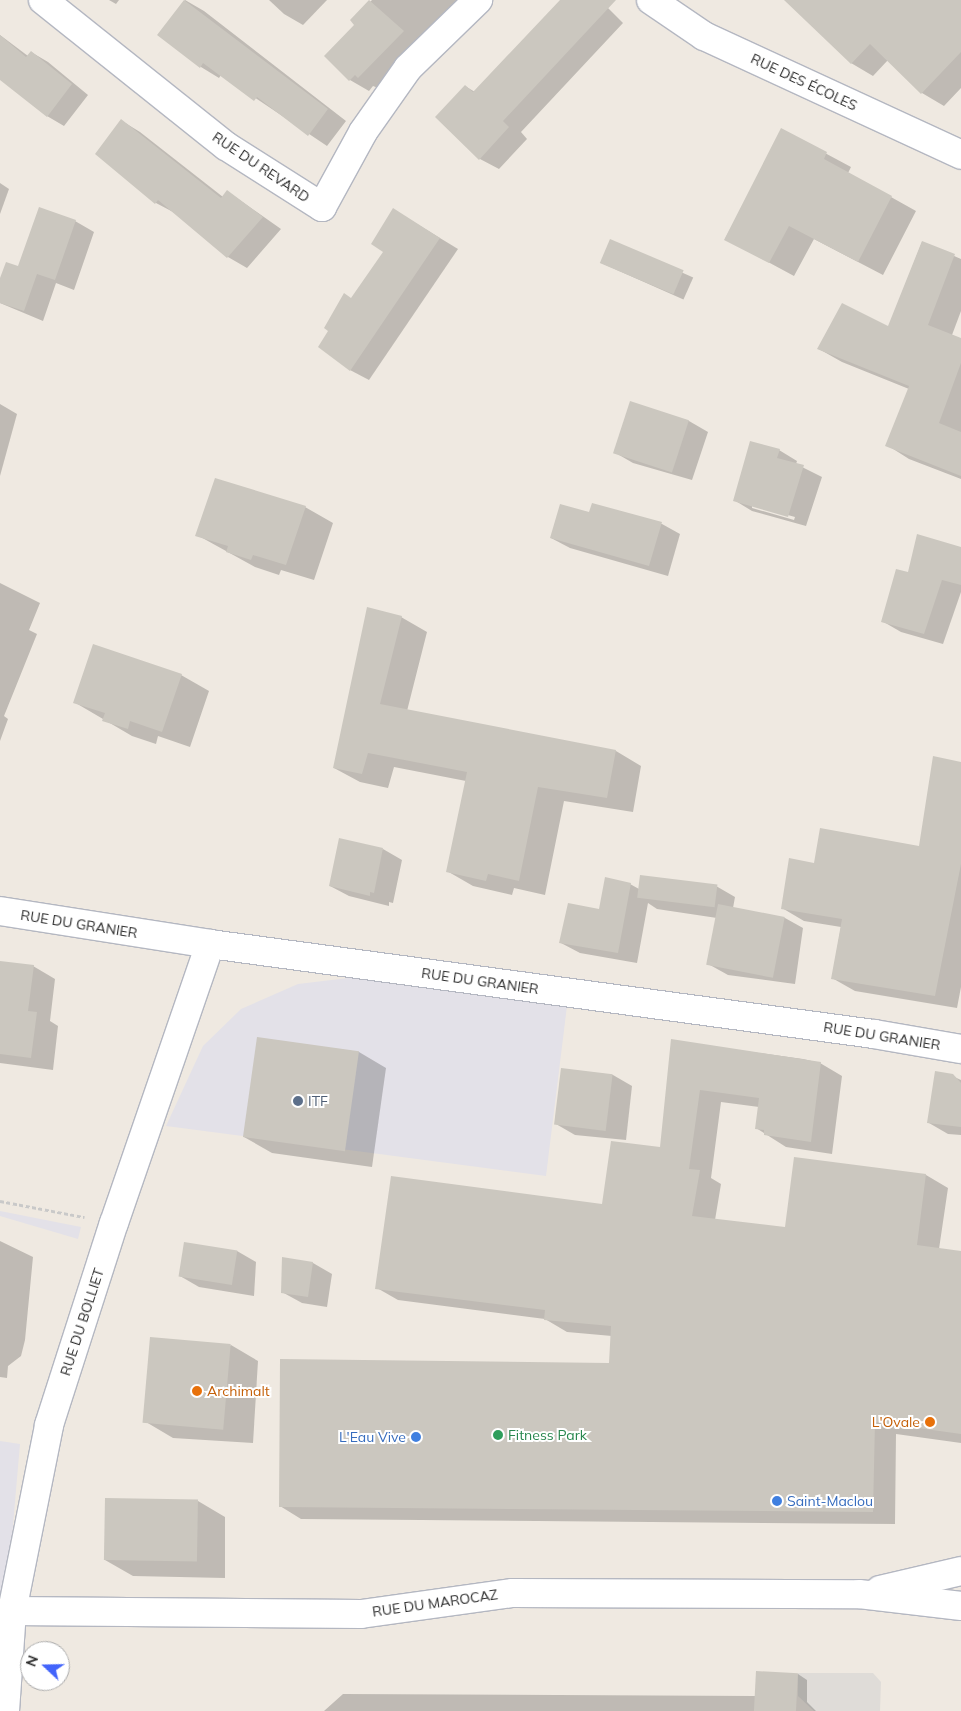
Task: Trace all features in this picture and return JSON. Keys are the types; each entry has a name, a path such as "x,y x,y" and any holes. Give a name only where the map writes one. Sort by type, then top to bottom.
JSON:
{"street":[{"name":"RUE DU REVARD","path":"44,0 226,146 322,207 363,132 408,68 478,0"},
{"name":"RUE DES ÉCOLES","path":"651,0 704,36 961,155"},
{"name":"RUE DU GRANIER","path":"0,911 210,944 874,1034 961,1049"},
{"name":"RUE DU BOLLIET","path":"5,1711 12,1612 49,1425 114,1223 210,944"},
{"name":"RUE DU MAROCAZ","path":"859,1594 961,1571"},
{"name":"RUE DU MAROCAZ","path":"12,1612 360,1614 514,1593 859,1594 961,1606"}],"path":[{"path":"0,1201 114,1223"}],"shaded area":[{"path":"365,976 567,1006 546,1176 166,1126 203,1046 241,1009 298,984"},
{"path":"0,1211 81,1227 78,1239 0,1216"},
{"path":"0,1441 20,1444 0,1675"},
{"path":"798,1673 873,1673 881,1682 880,1711 814,1711 798,1696"}],"building":[{"path":"184,0 328,109 308,136 257,97 254,101 203,63 200,68 157,35"},
{"path":"369,0 404,31 358,78 355,75 349,81 324,56 354,25 350,20"},
{"path":"560,0 616,0 503,121 509,127 479,160 435,117 465,85 473,92"},
{"path":"784,0 961,0 961,52 921,94 870,44 851,64"},
{"path":"0,35 26,57 31,51 72,84 47,117 0,80"},
{"path":"121,119 221,198 227,190 263,217 227,258 158,200 155,204 95,154"},
{"path":"781,128 827,152 824,159 892,196 858,262 789,226 769,263 724,240"},
{"path":"39,207 76,220 55,280 37,274 24,311 0,303 0,278 6,262 18,266"},
{"path":"393,208 440,238 350,371 318,347 328,331 324,328 344,293 351,298 383,252 371,244"},
{"path":"610,239 684,270 673,294 600,263"},
{"path":"922,241 955,254 928,325 961,338 961,363 939,423 961,432 961,476 885,446 909,386 817,349 842,303 888,326"},
{"path":"630,401 689,420 672,472 613,453"},
{"path":"750,441 780,449 777,458 804,465 788,517 733,501"},
{"path":"215,478 306,506 286,565 253,555 251,560 226,552 228,546 195,536"},
{"path":"592,503 662,522 649,566 550,538 560,504 589,512"},
{"path":"917,534 961,547 961,585 942,580 924,634 881,622 896,569 908,572"},
{"path":"367,607 402,616 380,704 616,750 607,798 538,787 519,881 488,874 486,881 446,872 467,772 368,753 362,774 333,768"},
{"path":"93,644 182,674 162,732 130,721 128,729 102,721 105,713 73,703"},
{"path":"933,756 961,762 961,864 935,996 831,979 842,919 781,909 789,858 814,863 820,828 919,846"},
{"path":"339,838 383,848 374,893 370,892 370,896 329,886"},
{"path":"640,875 717,885 715,907 637,898"},
{"path":"605,877 631,883 618,953 559,943 568,903 599,909"},
{"path":"718,904 785,917 773,978 706,965"},
{"path":"0,961 34,965 28,1011 37,1012 31,1058 0,1054"},
{"name":"ITF","path":"257,1037 359,1051 345,1151 243,1137"},
{"path":"671,1039 821,1062 811,1142 764,1135 764,1130 755,1129 759,1098 700,1090 689,1169 700,1170 692,1216 785,1227 794,1157 926,1174 917,1245 961,1251 961,1434 875,1422 873,1512 279,1507 280,1359 609,1363 611,1326 544,1320 545,1310 375,1289 391,1176 602,1204 611,1141 660,1147"},
{"path":"561,1068 613,1074 606,1131 554,1125"},
{"path":"935,1071 953,1074 961,1083 961,1127 927,1123"},
{"path":"184,1242 237,1250 232,1285 179,1277"},
{"path":"282,1257 313,1262 308,1297 281,1293"},
{"path":"150,1337 231,1344 223,1430 143,1423"},
{"path":"105,1498 198,1500 197,1562 104,1560"},
{"path":"756,1671 798,1673 796,1711 754,1711"}],"place":[{"name":"ITF","path":"298,1101"},
{"name":"Archimalt","path":"197,1391"},
{"name":"L'Ovale","path":"930,1422"},
{"name":"Fitness Park","path":"498,1435"},
{"name":"L'Eau Vive","path":"416,1437"},
{"name":"Saint-Maclou","path":"777,1501"}]}
